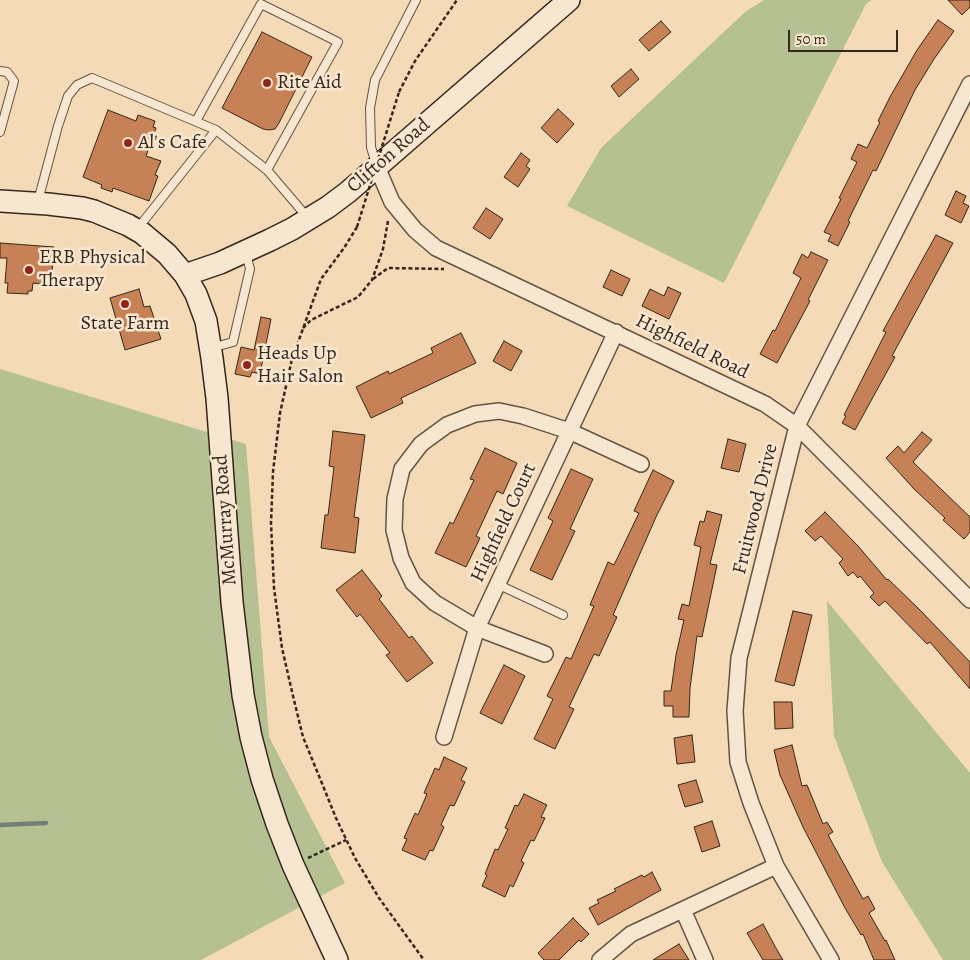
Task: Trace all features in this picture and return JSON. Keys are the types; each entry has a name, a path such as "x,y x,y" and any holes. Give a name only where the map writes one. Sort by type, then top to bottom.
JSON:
{"street":[{"name":"Clifton Road","path":"185,275 200,271 292,230 348,192 569,0"},
{"name":"Fruitwood Drive","path":"831,960 776,866 751,803 738,762 735,711 739,658 797,426 968,94"},
{"name":"Highfield Road","path":"377,167 392,202 415,230 436,248 765,404 797,426 970,600"},
{"name":"McMurray Road","path":"0,201 66,206 94,211 111,217 136,230 156,244 185,275 202,306 211,348 217,398 232,602 243,695 262,779 277,824 293,865 337,960"},
{"name":"Highfield Court","path":"444,737 477,628 616,332"},
{"path":"545,654 477,628 435,603 413,583 401,558 394,530 394,499 402,468 421,444 447,425 475,414 499,411 523,416 569,431 641,464"},
{"path":"600,960 631,934 776,866"},
{"path":"683,910 705,960"}],"lane":[{"path":"377,167 371,147 370,108 375,80 416,0"},
{"path":"196,122 261,4 338,42 267,170"},
{"path":"0,71 7,72 14,81 0,132"},
{"path":"38,203 68,96 77,85 92,78 216,130 267,170 309,219"},
{"path":"136,230 216,130"},
{"path":"211,348 233,342 250,269 245,252"},
{"path":"497,584 563,615"}],"path":[{"path":"424,960 379,898 346,840 303,737 282,648 274,588 271,523 273,472 280,413 292,359 301,330 320,279 344,248 357,227 399,92 415,61 457,0"},
{"path":"372,280 383,249 392,202"},
{"path":"301,330 311,320 358,297 372,280 388,268 452,269 458,258"},
{"path":"293,865 346,840"}],"green space":[{"path":"764,0 872,0 866,4 724,283 567,206 601,148 745,12"},
{"path":"0,369 246,444 269,737 345,883 201,960 0,960"},
{"path":"827,601 970,773 970,960 943,960 882,862 834,736"}],"building":[{"path":"948,0 970,0 970,7 962,15"},
{"path":"938,20 954,31 915,90 876,171 873,170 838,246 828,241 831,235 824,232 857,162 851,159 858,144 867,148 890,97 917,50"},
{"path":"661,21 671,32 649,51 639,40"},
{"name":"Rite Aid","path":"262,32 312,57 279,123 275,129 269,130 263,129 222,108"},
{"path":"631,69 639,79 619,97 611,86"},
{"path":"558,109 574,124 557,143 541,128"},
{"path":"108,110 136,121 138,115 155,121 153,127 156,128 146,156 161,161 155,175 158,176 149,201 113,188 112,192 101,188 102,185 83,177"},
{"path":"521,153 530,160 526,166 530,169 518,187 504,177"},
{"path":"956,191 966,196 963,203 969,206 961,223 945,215"},
{"path":"486,208 503,219 490,239 473,228"},
{"path":"936,235 953,243 892,356 895,357 855,430 842,423 846,416 844,415 886,332 883,331"},
{"name":"ERB Physical Therapy","path":"0,243 54,247 51,285 33,283 32,291 28,291 28,294 7,293 8,283 5,283 7,258 0,258"},
{"path":"811,252 828,260 808,300 810,301 777,363 760,354 773,330 775,331 801,278 793,273 802,254 808,258"},
{"path":"611,270 630,279 622,296 603,287"},
{"path":"668,287 681,293 669,319 642,306 650,289 664,296"},
{"path":"139,289 144,307 150,306 161,339 125,350 110,298"},
{"path":"261,317 271,319 260,374 252,372 250,377 235,374 241,347 254,350"},
{"path":"461,333 476,363 401,398 403,403 371,418 356,387 388,371 389,374 433,353 431,348"},
{"path":"504,341 522,351 511,371 493,361"},
{"path":"333,431 365,435 354,517 359,518 355,553 321,548 325,515 328,515 334,467 329,466"},
{"path":"922,432 932,440 913,462 970,517 970,532 964,539 943,520 945,518 914,489 886,458 898,446 904,453"},
{"path":"728,439 746,444 739,472 721,468"},
{"path":"485,448 517,463 503,494 497,491 476,536 480,538 466,567 435,553 450,522 453,524 474,480 470,479"},
{"path":"571,469 593,479 570,529 575,531 552,580 530,570 553,521 548,518"},
{"path":"653,470 674,481 613,615 617,617 599,656 594,654 569,707 574,709 555,749 534,739 553,699 547,696 566,657 571,659 594,606 590,605 608,562 614,565 639,513 634,511"},
{"path":"707,511 722,515 710,564 717,565 702,637 697,636 690,688 689,717 673,717 673,706 664,706 664,691 671,691 676,655 684,620 678,619 682,604 689,606 701,547 694,545 700,521 704,522"},
{"path":"825,512 887,580 919,609 970,662 970,689 930,642 927,644 885,601 879,606 870,597 874,593 860,576 858,578 853,572 848,576 839,563 843,559 821,536 815,541 805,531"},
{"path":"362,570 382,596 379,599 409,638 412,636 433,663 407,682 386,655 390,653 360,614 357,617 336,590"},
{"path":"793,611 812,615 794,686 775,681"},
{"path":"504,665 525,676 502,724 480,713"},
{"path":"774,702 792,702 793,728 775,729"},
{"path":"692,735 695,762 677,764 674,738"},
{"path":"792,745 802,786 807,785 823,824 827,822 833,832 828,835 863,899 868,896 875,909 869,913 886,940 895,960 874,960 863,934 861,935 845,908 803,827 780,775 774,750"},
{"path":"444,757 467,768 461,780 465,782 454,806 450,805 441,825 444,827 433,851 430,850 425,860 402,850 407,839 404,838 415,813 418,815 427,794 424,793 435,768 439,770"},
{"path":"696,780 703,802 685,807 678,785"},
{"path":"524,794 547,805 541,817 545,818 534,841 531,840 521,861 524,863 513,887 510,885 505,897 482,886 495,849 498,850 508,829 505,828 515,805 518,806"},
{"path":"712,821 720,846 702,852 694,827"},
{"path":"652,872 661,890 598,925 589,908 599,903 597,900 616,891 614,889"},
{"path":"573,918 589,934 581,942 579,940 559,960 544,960 538,953"},
{"path":"763,924 783,960 763,960 747,933"},
{"path":"679,944 689,960 653,960"}],"waterway":[{"path":"0,825 46,823"}],"place":[{"name":"Rite Aid","path":"267,83"},
{"name":"Al's Cafe","path":"128,143"},
{"name":"ERB Physical Therapy","path":"29,270"},
{"name":"State Farm","path":"125,304"},
{"name":"Heads Up Hair Salon","path":"247,365"}]}
